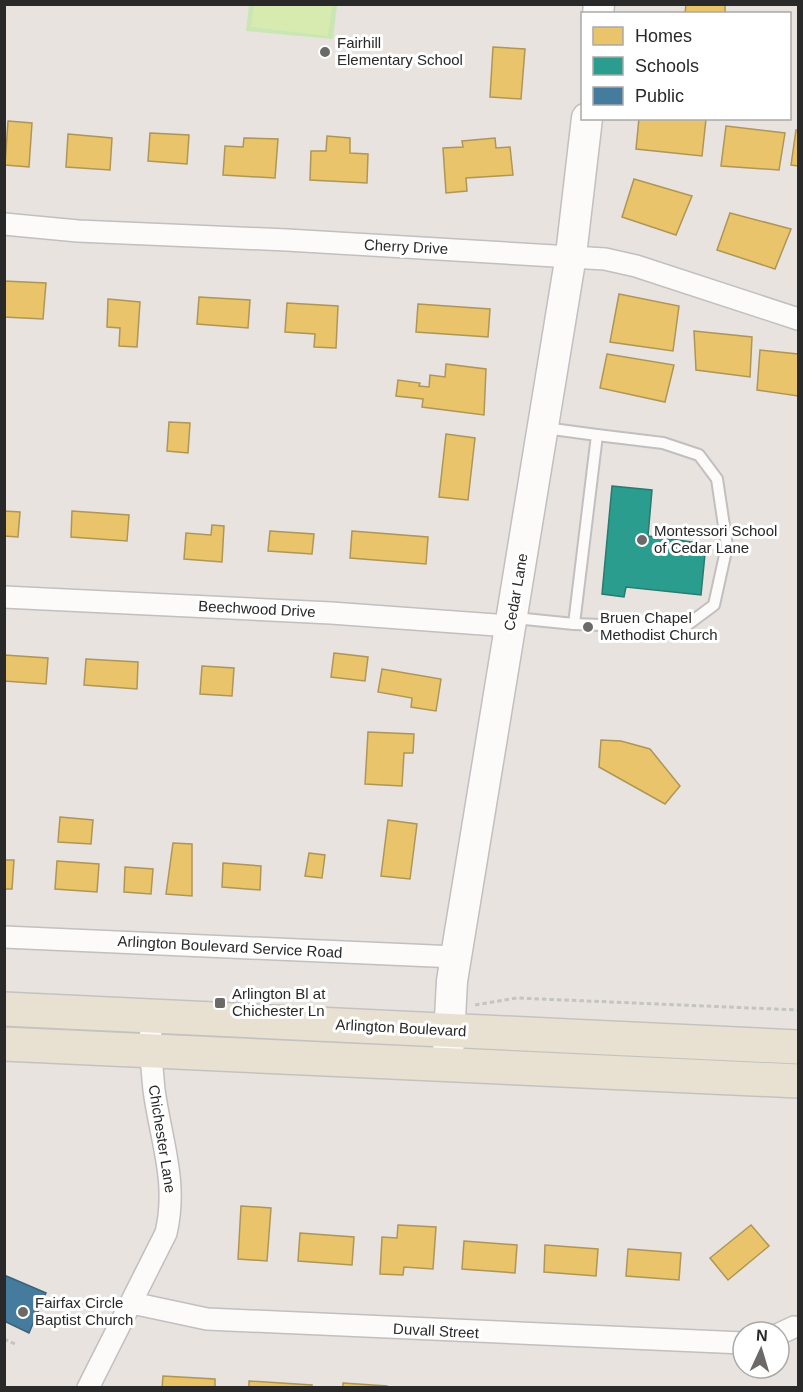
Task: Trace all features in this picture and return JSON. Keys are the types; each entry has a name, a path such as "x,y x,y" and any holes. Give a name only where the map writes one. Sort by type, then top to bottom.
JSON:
{"main road":[{"name":"Cedar Lane","path":"447,1065 456,957 544,428 571,255 587,120"},
{"name":"Arlington Boulevard","path":"4,1008 798,1047"},
{"path":"4,1044 798,1081"}],"street":[{"name":"Cherry Drive","path":"4,225 78,231 571,255 636,266 798,319"},
{"name":"Beechwood Drive","path":"4,597 511,622"},
{"name":"Arlington Boulevard Service Road","path":"4,937 456,957"},
{"name":"Chichester Lane","path":"88,1388 166,1233 171,1211 172,1187 154,1091 150,1051 151,1016"},
{"name":"Duvall Street","path":"132,1303 207,1319 731,1342"}],"lane":[{"path":"511,622 683,627 714,605 727,546 717,479 699,455 663,443 544,428"},
{"path":"574,624 597,435"}],"path":[{"path":"475,1005 517,998 798,1010"},
{"path":"4,1339 15,1344"}],"green space":[{"path":"249,5 337,5 333,39 246,31"},
{"path":"254,5 332,5 328,36 251,27"}],"building: Homes":[{"path":"686,4 725,4 725,12 685,12"},
{"path":"493,47 525,49 521,99 490,97"},
{"path":"639,120 706,120 702,156 636,149"},
{"path":"8,121 32,123 29,167 5,165"},
{"path":"726,126 785,133 779,170 721,166"},
{"path":"796,130 798,130 798,166 791,165"},
{"path":"150,133 189,135 187,164 148,161"},
{"path":"68,134 112,138 110,170 66,167"},
{"path":"327,136 350,138 350,153 368,154 367,183 310,180 311,151 326,151"},
{"path":"244,138 278,139 275,178 223,175 225,146 243,147"},
{"path":"495,138 496,148 510,147 513,175 466,178 467,191 446,193 443,148 463,147 462,141"},
{"path":"634,179 692,196 676,235 622,217"},
{"path":"730,213 791,229 775,269 717,250"},
{"path":"4,281 46,283 43,319 4,317"},
{"path":"619,294 679,306 673,351 610,342"},
{"path":"199,297 250,300 248,328 197,324"},
{"path":"108,299 140,302 137,347 119,346 120,328 107,327"},
{"path":"287,303 338,306 336,348 314,347 315,334 285,332"},
{"path":"418,304 490,309 488,337 416,332"},
{"path":"694,331 752,337 750,377 696,370"},
{"path":"760,350 798,354 798,396 757,390"},
{"path":"607,354 674,365 665,402 600,388"},
{"path":"446,364 486,369 484,415 422,407 423,399 396,396 398,380 420,383 419,386 429,387 430,375 445,377"},
{"path":"169,422 190,423 188,453 167,451"},
{"path":"446,434 475,438 468,500 439,497"},
{"path":"4,511 20,512 18,537 4,536"},
{"path":"72,511 129,515 127,541 71,537"},
{"path":"212,525 224,526 222,562 184,559 186,533 211,535"},
{"path":"270,531 314,534 312,554 268,551"},
{"path":"352,531 428,537 426,564 350,558"},
{"path":"334,653 368,657 365,681 331,677"},
{"path":"4,655 48,658 46,684 4,681"},
{"path":"86,659 138,662 137,689 84,685"},
{"path":"202,666 234,668 232,696 200,694"},
{"path":"382,669 441,679 436,711 411,707 412,698 378,692"},
{"path":"368,732 414,734 413,753 404,753 402,786 365,784"},
{"path":"601,740 621,741 650,749 680,786 665,804 599,767"},
{"path":"60,817 93,820 91,844 58,842"},
{"path":"388,820 417,824 410,879 381,876"},
{"path":"173,843 192,844 192,896 166,894"},
{"path":"309,853 325,855 322,878 305,876"},
{"path":"4,860 14,860 12,889 4,889"},
{"path":"57,861 99,864 97,892 55,889"},
{"path":"223,863 261,866 260,890 222,887"},
{"path":"125,867 153,869 151,894 124,892"},
{"path":"241,1206 271,1208 267,1261 238,1259"},
{"path":"398,1225 436,1227 433,1269 404,1267 403,1275 380,1274 382,1237 397,1238"},
{"path":"751,1225 769,1246 728,1280 710,1258"},
{"path":"300,1233 354,1237 352,1265 298,1261"},
{"path":"464,1241 517,1245 515,1273 462,1269"},
{"path":"545,1245 598,1249 596,1276 544,1272"},
{"path":"628,1249 681,1253 679,1280 626,1276"},
{"path":"163,1376 215,1379 215,1388 162,1388"},
{"path":"249,1381 312,1385 312,1388 249,1388"},
{"path":"343,1383 387,1386 387,1388 343,1388"}],"building: Schools":[{"name":"Montessori School of Cedar Lane","path":"612,486 652,490 648,536 706,544 701,595 626,587 624,597 602,594"}],"building: Public":[{"name":"Fairfax Circle Baptist Church","path":"4,1275 46,1293 29,1333 4,1321"}],"place":[{"name":"Fairhill Elementary School","path":"325,52"},
{"name":"Montessori School of Cedar Lane","path":"642,540"},
{"name":"Bruen Chapel Methodist Church","path":"588,627"},
{"name":"Arlington Bl at Chichester Ln","path":"220,1003"},
{"name":"Fairfax Circle Baptist Church","path":"23,1312"}]}
